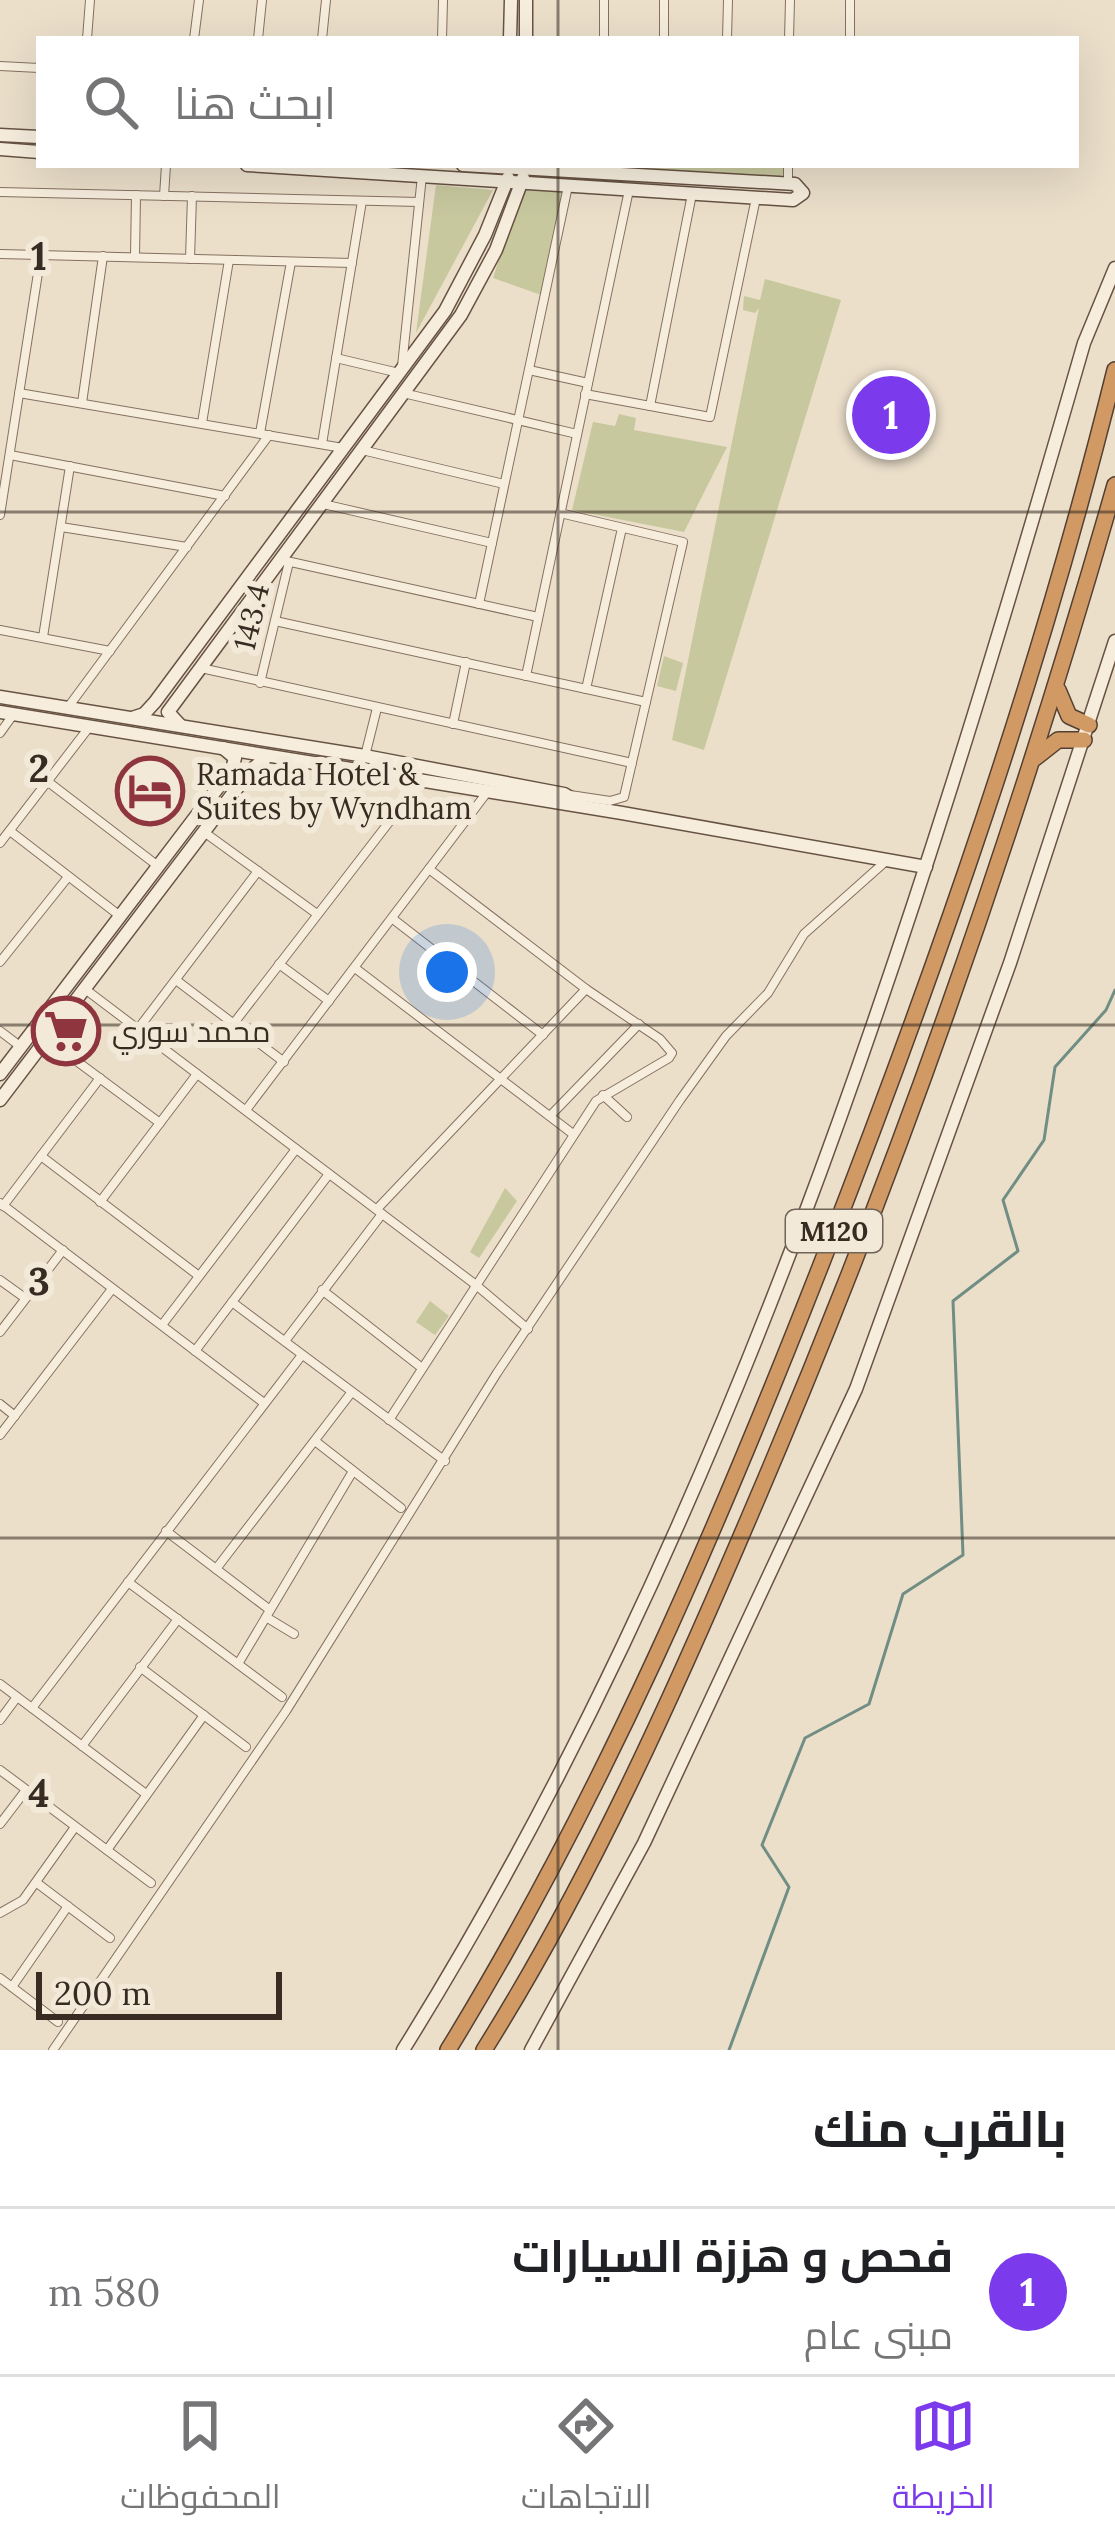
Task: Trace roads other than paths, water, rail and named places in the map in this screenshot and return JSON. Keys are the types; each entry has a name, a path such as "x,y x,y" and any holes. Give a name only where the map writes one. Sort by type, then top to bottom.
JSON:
{"highway":[{"name":"M120","path":"448,2050 566,1843 707,1543 796,1329 955,906 1048,612 1115,370"},
{"name":"M120","path":"484,2050 552,1932 654,1732 828,1335 914,1110 1033,760 1115,485"},
{"path":"1033,760 1058,740 1086,732 1066,711 1058,682"}],"street":[{"path":"87,36 90,0"},
{"path":"194,36 199,0"},
{"path":"258,36 262,0"},
{"path":"322,36 326,0"},
{"path":"442,0 442,36"},
{"path":"511,0 511,36"},
{"path":"526,0 526,36"},
{"path":"604,0 604,36"},
{"path":"664,0 664,36"},
{"path":"727,36 728,0"},
{"path":"790,0 790,36"},
{"path":"850,0 850,36"},
{"path":"0,66 36,68"},
{"path":"0,135 36,137"},
{"path":"0,149 36,152"},
{"path":"164,196 166,168"},
{"path":"295,168 515,178 602,169 800,185 801,197 568,186 515,178 475,168"},
{"path":"788,168 788,184"},
{"path":"400,372 422,176"},
{"path":"132,718 155,702 400,372 460,286 515,178"},
{"path":"168,712 285,561 461,315 496,250 515,178"},
{"path":"479,604 568,186"},
{"path":"526,676 629,190"},
{"path":"0,192 419,202"},
{"path":"650,406 692,194"},
{"path":"135,257 136,195"},
{"path":"190,259 192,196"},
{"path":"529,370 650,406 710,417 755,198"},
{"path":"322,444 362,201"},
{"path":"0,254 352,263"},
{"path":"0,515 41,254"},
{"path":"82,403 103,256"},
{"path":"202,423 229,260"},
{"path":"68,708 225,496 265,434 291,262"},
{"path":"403,2050 569,1757 667,1550 731,1400 830,1142 926,867 1084,343 1115,268"},
{"path":"336,358 400,372"},
{"path":"19,393 344,448"},
{"path":"404,393 577,434"},
{"path":"0,415 15,418"},
{"path":"362,450 504,484"},
{"path":"10,454 225,496"},
{"path":"43,637 70,466"},
{"path":"326,473 338,482"},
{"path":"322,504 492,543"},
{"path":"0,733 7,713 270,756 365,756 619,800 624,797 683,542 560,513"},
{"path":"61,526 187,547"},
{"path":"586,689 622,528"},
{"path":"285,561 538,617"},
{"name":"143.4","path":"260,683 285,561"},
{"path":"275,621 646,702"},
{"path":"0,630 110,651"},
{"path":"531,2050 644,1843 856,1389 1010,963 1115,641"},
{"path":"453,724 466,662"},
{"path":"201,668 632,763"},
{"path":"0,697 181,726 421,780 926,867"},
{"path":"155,702 160,712 168,712 181,726"},
{"path":"365,756 376,708"},
{"path":"0,843 90,726"},
{"path":"0,1074 232,769 235,758 222,748"},
{"path":"0,1100 245,778 270,756"},
{"path":"232,769 240,769 245,778"},
{"path":"234,1023 421,780"},
{"path":"47,781 158,866"},
{"path":"246,1110 488,791"},
{"path":"564,794 584,806"},
{"path":"10,831 120,916"},
{"path":"204,832 317,914"},
{"path":"53,2050 297,1694 407,1514 726,1036 768,993 804,934 887,860"},
{"path":"389,1420 573,1134 603,1095 669,1058 670,1047 429,869"},
{"path":"138,1029 258,872"},
{"path":"2,957 68,877"},
{"path":"393,919 543,1034"},
{"path":"279,964 329,1001"},
{"path":"355,968 573,1134"},
{"path":"176,980 284,1062"},
{"path":"86,989 528,1329"},
{"path":"285,1341 379,1211 586,989"},
{"path":"57,999 69,1010"},
{"path":"550,1116 639,1024"},
{"path":"0,1031 21,1047"},
{"path":"46,1039 160,1123"},
{"path":"100,1202 197,1074"},
{"path":"100,1078 2,1204 264,1402"},
{"path":"603,1095 627,1117"},
{"path":"162,1325 296,1149"},
{"path":"41,1156 200,1276"},
{"path":"195,1351 329,1174"},
{"path":"0,1332 63,1250"},
{"path":"0,1280 25,1298"},
{"path":"0,1435 112,1288"},
{"path":"322,1290 422,1368"},
{"path":"232,1302 445,1461"},
{"path":"32,1708 302,1355"},
{"path":"216,1569 351,1393"},
{"path":"0,1404 15,1416"},
{"path":"315,1441 400,1508"},
{"path":"238,1664 353,1471"},
{"path":"166,1531 294,1634"},
{"path":"128,1582 282,1697"},
{"path":"82,1746 178,1619"},
{"path":"140,1667 246,1747"},
{"path":"0,1684 146,1794"},
{"path":"0,1720 17,1697"},
{"path":"107,1851 204,1715"},
{"path":"0,1770 151,1883"},
{"path":"0,1824 26,1790"},
{"path":"0,1912 16,1905 37,1883 75,1827"},
{"path":"37,1883 110,1938"},
{"path":"12,1987 68,1906"},
{"path":"0,1978 58,2022"}],"waterway":[{"path":"729,2050 789,1887 762,1845 805,1738 869,1704 903,1594 963,1555 953,1301 1018,1251 1003,1200 1044,1140 1055,1067 1106,1010 1115,990"}],"place":[{"name":"فحص و هززة السيارات","path":"891,415"},
{"name":"Ramada Hotel & Suites by Wyndham","path":"150,791"},
{"name":"محمد سوري","path":"66,1031"}]}
